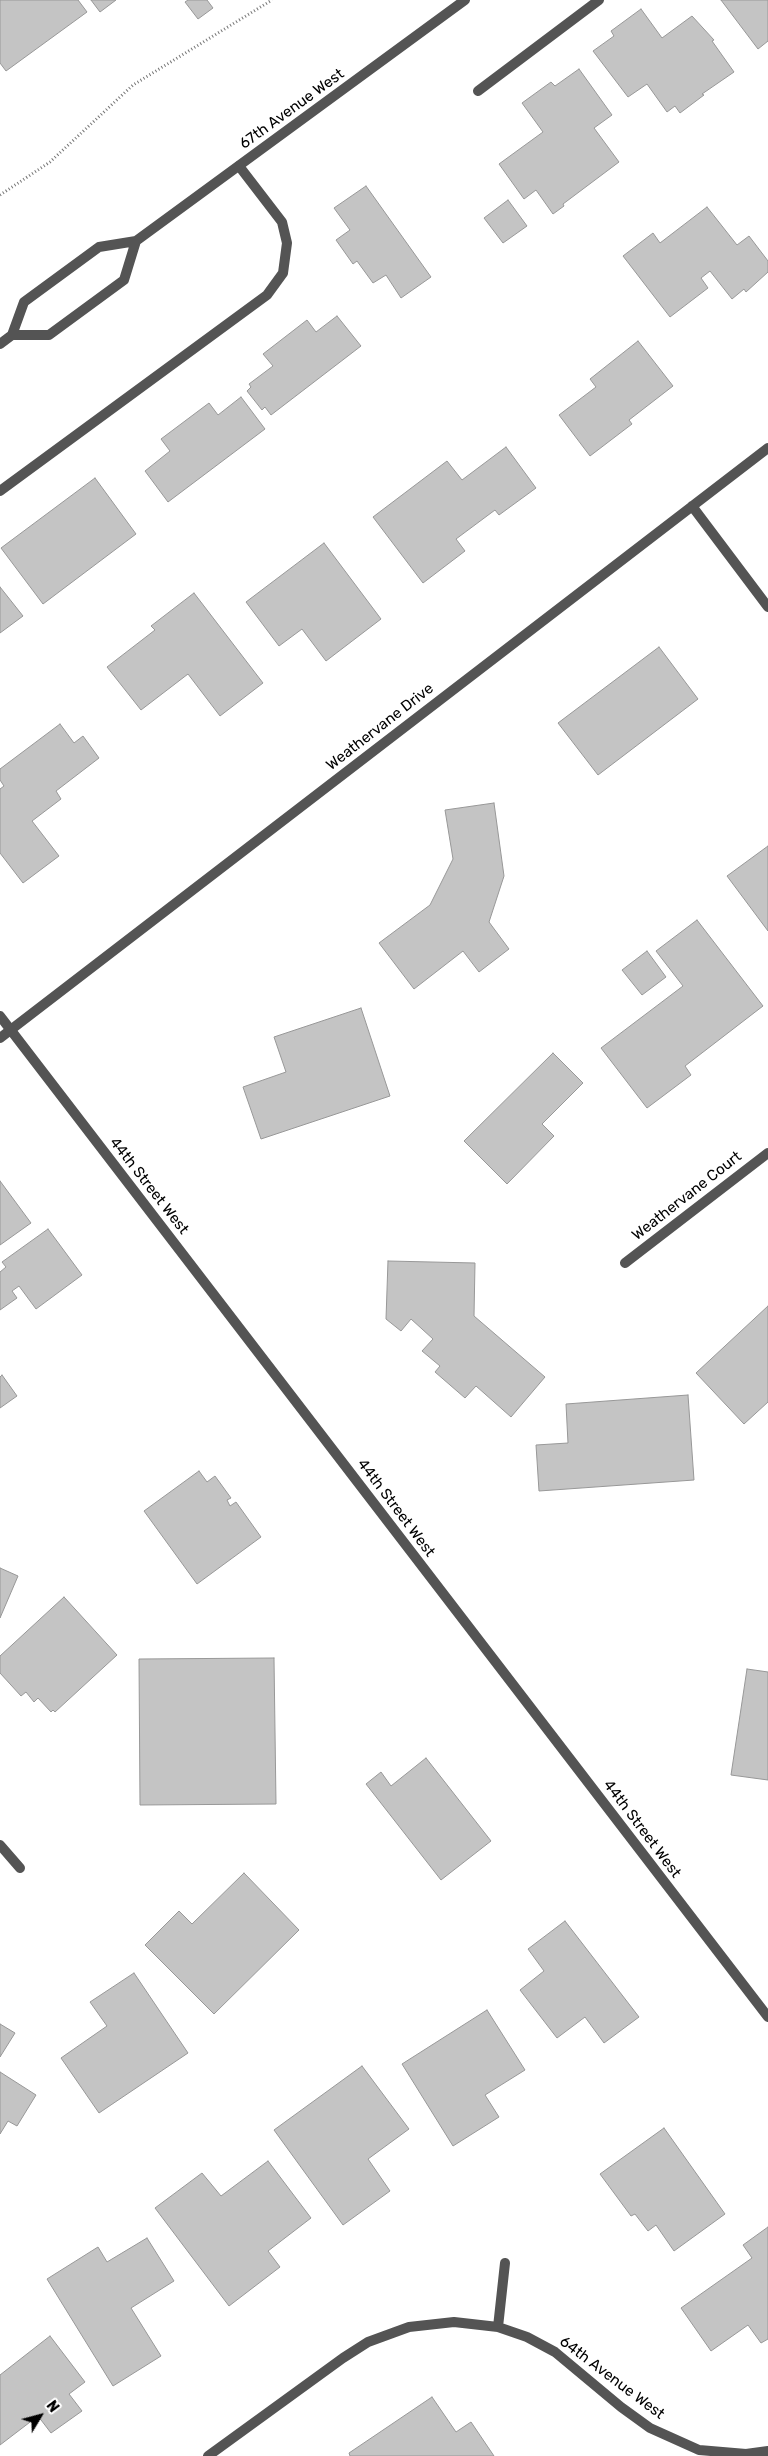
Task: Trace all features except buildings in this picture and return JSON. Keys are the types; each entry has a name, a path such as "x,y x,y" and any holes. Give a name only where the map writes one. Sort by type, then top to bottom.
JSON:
{"street":[{"name":"67th Avenue West","path":"12,335 24,302 99,247 136,242 465,0"},
{"path":"478,91 599,0"},
{"path":"0,491 267,296 282,273 286,243 282,222 240,166"},
{"path":"0,344 12,335 49,335 124,280 136,242"},
{"name":"Weathervane Drive","path":"0,1038 768,448"},
{"path":"692,506 768,608"},
{"name":"44th Street West","path":"0,1016 768,2017"},
{"name":"Weathervane Court","path":"624,1263 768,1152"},
{"path":"0,1845 20,1868"},
{"path":"498,2327 505,2263"},
{"name":"64th Avenue West","path":"208,2456 342,2358 368,2342 409,2327 454,2322 498,2327 527,2337 555,2352 620,2407 650,2428 699,2450 746,2454 768,2451"}],"path":[{"path":"0,196 50,162 133,85 272,0"}]}
